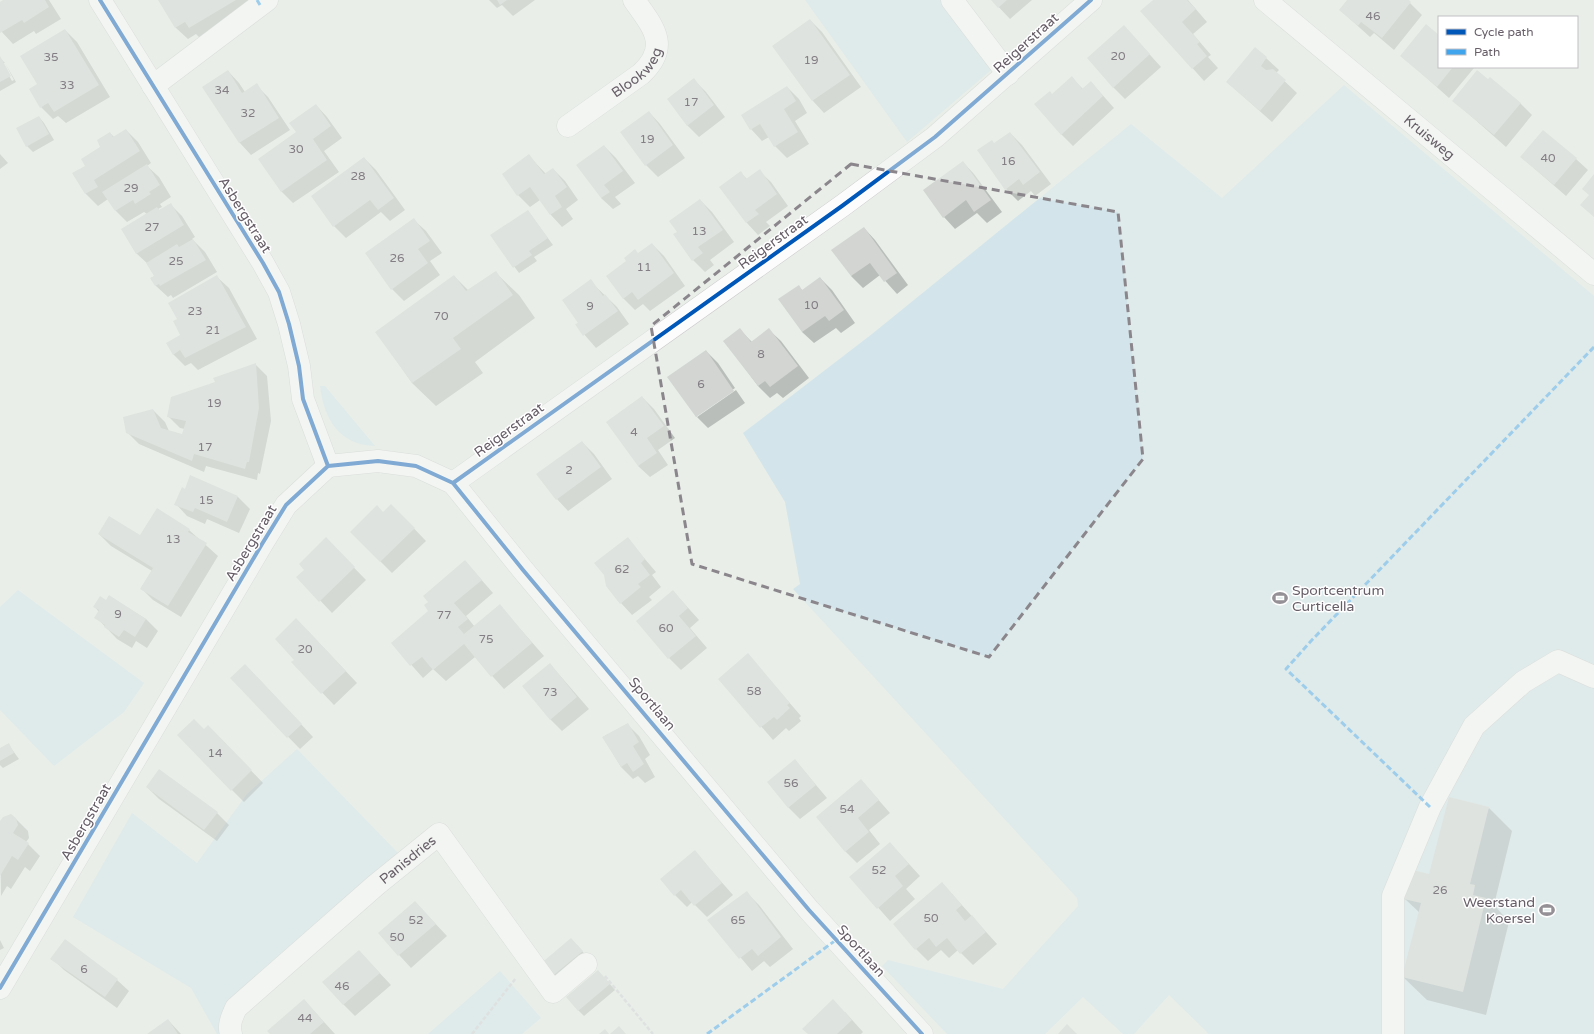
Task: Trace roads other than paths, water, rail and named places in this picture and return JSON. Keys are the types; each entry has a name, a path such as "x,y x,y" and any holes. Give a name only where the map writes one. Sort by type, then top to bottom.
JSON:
{"street":[{"name":"Asbergstraat","path":"0,988 286,505 328,466 303,399 299,366 289,324 279,292 263,263 100,0"},
{"path":"153,86 267,0"},
{"name":"Blookweg","path":"568,126 642,74 650,66 656,55 658,45 656,33 634,0"},
{"name":"Reigerstraat","path":"952,0 1008,74"},
{"name":"Reigerstraat","path":"453,483 935,137 1091,0"},
{"name":"Kruisweg","path":"1265,0 1594,274"},
{"name":"Sportlaan","path":"328,466 378,462 416,466 453,483 523,570 810,910 922,1034"},
{"path":"1393,1034 1393,896 1430,807 1474,726 1522,682 1558,661 1594,677"},
{"name":"Panisdries","path":"231,1034 231,1019 236,1008 376,885 439,834 553,992 586,964"}],"place":[{"name":"Sportcentrum Curticella","path":"1280,598"},
{"name":"Weerstand Koersel","path":"1547,910"}]}
